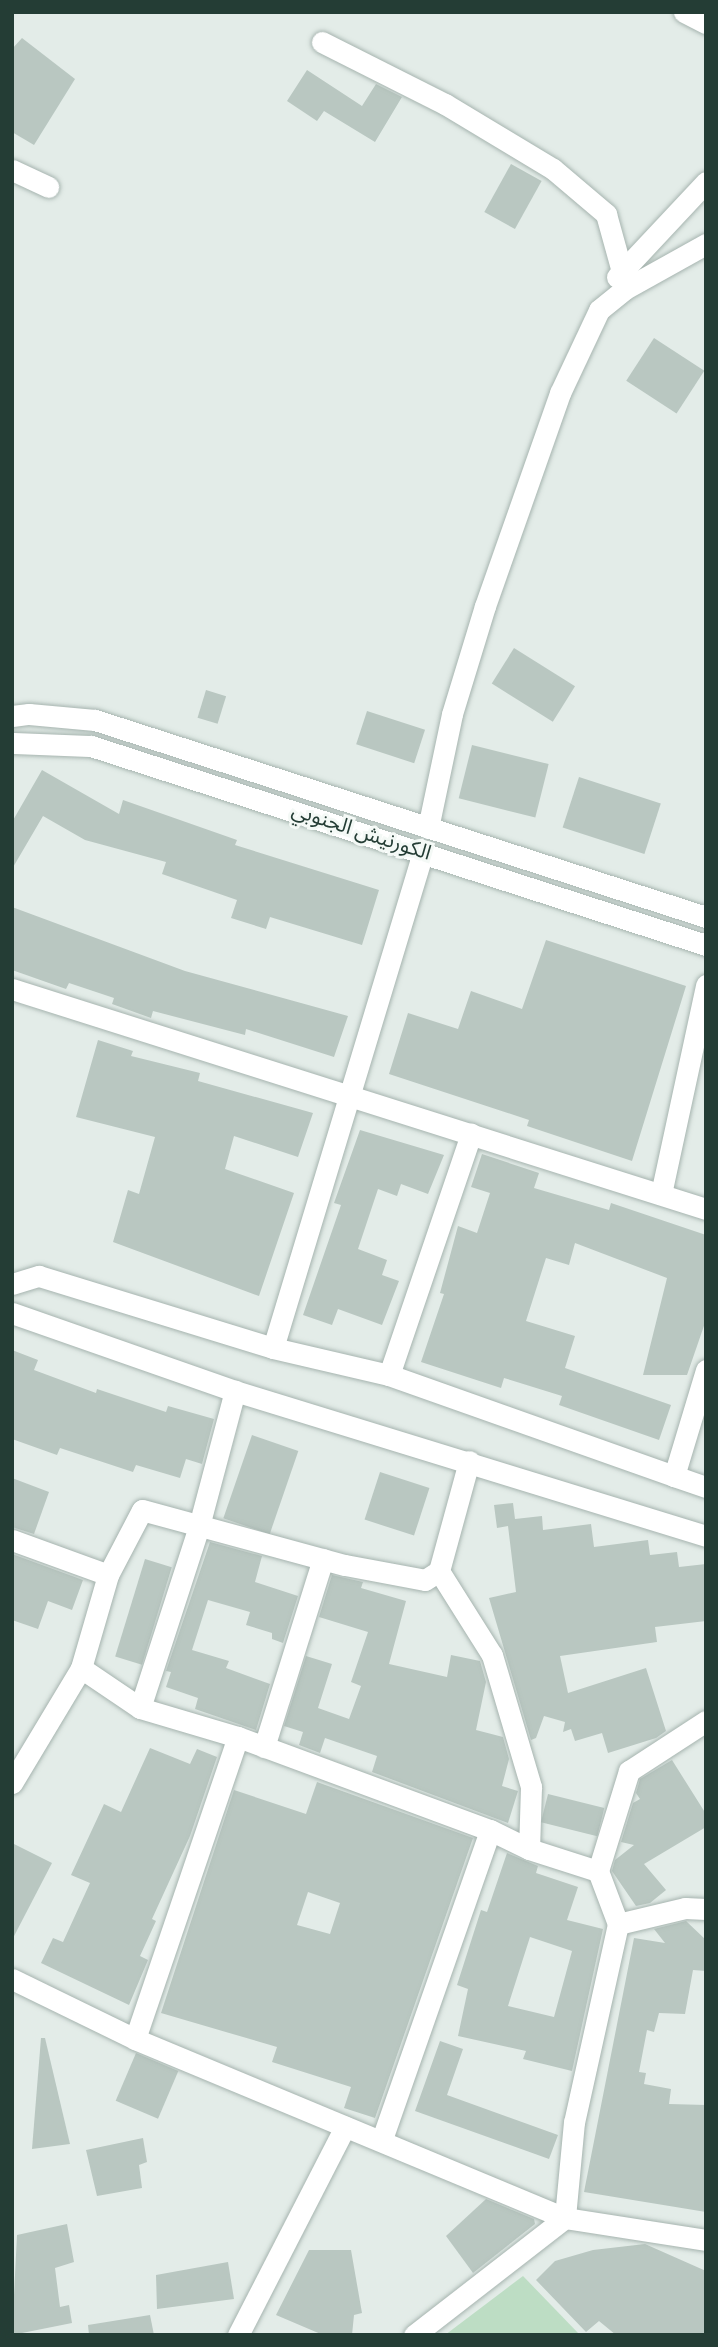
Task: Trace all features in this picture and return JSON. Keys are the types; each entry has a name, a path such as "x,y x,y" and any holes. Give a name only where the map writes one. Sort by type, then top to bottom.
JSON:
{"street":[{"path":"684,12 706,23"},
{"path":"323,42 445,104 553,169 606,214 621,268"},
{"path":"12,170 48,187"},
{"path":"428,828 452,715 485,606 560,393 621,268 694,200 706,182"},
{"path":"599,310 625,289 706,244"},
{"name":"الكورنيش الجنوبي","path":"12,716 29,714 95,720 706,917"},
{"name":"الكورنيش الجنوبي","path":"12,743 90,746 706,946"},
{"path":"274,1348 352,1096 423,852"},
{"path":"661,1194 706,985"},
{"path":"12,989 706,1209"},
{"path":"388,1375 471,1134"},
{"path":"12,1284 39,1276 274,1348 388,1375 706,1487"},
{"path":"12,1313 235,1391 706,1536"},
{"path":"674,1476 706,1370"},
{"path":"140,1708 200,1526 235,1391"},
{"path":"12,1783 82,1668 108,1575 142,1510 323,1559 425,1580 439,1571 469,1461"},
{"path":"12,1539 108,1575"},
{"path":"264,1747 323,1559"},
{"path":"439,1571 492,1656 531,1787 529,1849"},
{"path":"82,1668 140,1708 238,1737 490,1830 529,1849 598,1871"},
{"path":"414,2335 565,2218 574,2122 618,1924 598,1871 629,1772 665,1745 706,1721"},
{"path":"135,2039 238,1737"},
{"path":"382,2139 490,1830"},
{"path":"618,1924 685,1908 706,1909"},
{"path":"12,1979 135,2039 345,2127 382,2139 565,2218 706,2240"},
{"path":"238,2335 345,2127"}],"green space":[{"path":"523,2276 580,2335 445,2335"}],"building":[{"path":"22,38 75,79 34,145 12,132 12,49"},
{"path":"307,70 362,106 376,84 402,97 375,142 324,111 317,121 287,101"},
{"path":"511,164 542,181 515,229 484,212"},
{"path":"654,338 704,371 677,413 626,381"},
{"path":"514,648 575,686 553,722 492,684"},
{"path":"206,690 226,696 218,724 198,718"},
{"path":"367,711 425,730 414,763 356,744"},
{"path":"472,745 549,764 535,817 459,798"},
{"path":"42,770 119,814 123,800 237,840 235,845 379,890 362,945 270,917 266,929 231,918 237,900 162,874 166,862 85,840 43,816 12,869 12,822"},
{"path":"579,777 661,804 644,854 563,827"},
{"path":"12,907 185,971 348,1016 334,1057 246,1029 245,1035 153,1011 151,1018 112,1004 114,998 69,983 66,989 12,970"},
{"path":"546,940 686,986 632,1161 527,1126 529,1120 389,1074 408,1013 458,1029 471,991 522,1009"},
{"path":"98,1040 133,1051 131,1056 200,1073 198,1081 313,1113 298,1157 234,1136 225,1169 294,1193 259,1296 113,1242 128,1190 139,1194 155,1137 76,1117"},
{"path":"360,1130 444,1155 428,1194 401,1184 397,1196 378,1189 358,1249 387,1260 382,1275 399,1281 382,1325 338,1309 332,1325 303,1315 341,1205 334,1203"},
{"path":"482,1154 539,1173 534,1188 609,1210 611,1203 706,1235 706,1320 687,1375 643,1375 667,1278 575,1243 569,1265 546,1258 526,1321 575,1336 565,1368 671,1405 659,1440 559,1405 562,1396 504,1378 501,1388 421,1362 444,1294 440,1293 458,1226 477,1233 490,1193 471,1187"},
{"path":"12,1350 38,1360 34,1370 96,1393 97,1389 166,1412 168,1406 214,1419 202,1464 186,1459 180,1478 136,1465 133,1472 60,1448 57,1455 12,1439"},
{"path":"252,1435 298,1451 270,1534 223,1518"},
{"path":"380,1472 429,1488 414,1536 365,1520"},
{"path":"12,1478 49,1492 34,1534 12,1527"},
{"path":"513,1503 515,1519 542,1516 543,1530 591,1524 594,1547 648,1540 650,1555 677,1552 679,1567 706,1564 706,1621 655,1627 657,1642 560,1656 568,1693 646,1668 666,1731 656,1738 608,1753 602,1733 575,1741 571,1729 563,1732 565,1722 544,1716 536,1738 531,1740 489,1598 516,1592 508,1526 497,1528 494,1505"},
{"path":"210,1542 262,1556 255,1582 298,1596 283,1643 272,1639 272,1633 246,1625 250,1612 208,1600 192,1650 229,1661 226,1668 270,1684 256,1730 195,1709 198,1698 166,1687 171,1672 166,1671"},
{"path":"12,1554 83,1580 72,1610 48,1601 38,1629 12,1620"},
{"path":"145,1559 172,1567 142,1665 115,1657"},
{"path":"332,1575 363,1582 361,1588 406,1601 389,1664 447,1677 451,1655 480,1661 486,1682 476,1730 503,1737 509,1759 502,1786 518,1791 508,1823 372,1772 377,1756 325,1738 320,1753 299,1745 303,1732 284,1726 306,1656 332,1664 318,1708 349,1719 361,1686 351,1682 368,1632 319,1617"},
{"path":"150,1748 190,1764 197,1749 217,1757 190,1836 152,1919 156,1921 140,1956 148,1960 129,2005 41,1963 53,1938 63,1942 90,1883 71,1875 104,1804 121,1812"},
{"path":"672,1760 706,1814 706,1827 644,1864 666,1890 650,1903 636,1906 612,1871 615,1860 634,1845 621,1842 633,1803 640,1799 636,1793 640,1779"},
{"path":"317,1782 473,1838 375,2118 344,2108 351,2087 272,2062 277,2047 161,2013 234,1790 306,1814","holes":["308,1892 340,1903 330,1934 297,1925"]},
{"path":"548,1794 604,1808 597,1836 541,1822"},
{"path":"12,1843 52,1863 12,1940"},
{"path":"507,1853 538,1866 536,1873 578,1887 567,1920 603,1929 572,2071 523,2059 526,2051 458,2036 468,1989 457,1985 481,1910 487,1912","holes":["530,1937 572,1951 554,2017 508,2006"]},
{"path":"686,1921 706,1940 706,1971 693,1970 685,2014 659,2013 654,2032 647,2030 639,2072 646,2073 644,2084 671,2089 669,2104 706,2105 706,2212 584,2192 634,1938 665,1943 654,1929"},
{"path":"41,2038 45,2038 70,2144 32,2149"},
{"path":"440,2041 463,2049 447,2095 558,2135 549,2159 415,2111"},
{"path":"136,2053 178,2071 158,2119 116,2101"},
{"path":"143,2138 147,2162 139,2165 142,2188 97,2196 86,2150"},
{"path":"486,2199 534,2219 535,2224 473,2273 446,2236"},
{"path":"67,2224 74,2262 55,2268 60,2307 69,2305 72,2323 12,2335 17,2235"},
{"path":"645,2244 706,2271 706,2335 616,2335 599,2321 586,2332 536,2280 555,2261 593,2250"},
{"path":"309,2250 351,2250 362,2313 354,2315 352,2335 323,2335 276,2315"},
{"path":"228,2262 234,2299 157,2309 156,2275"},
{"path":"150,2315 154,2335 89,2335 88,2325"}]}
